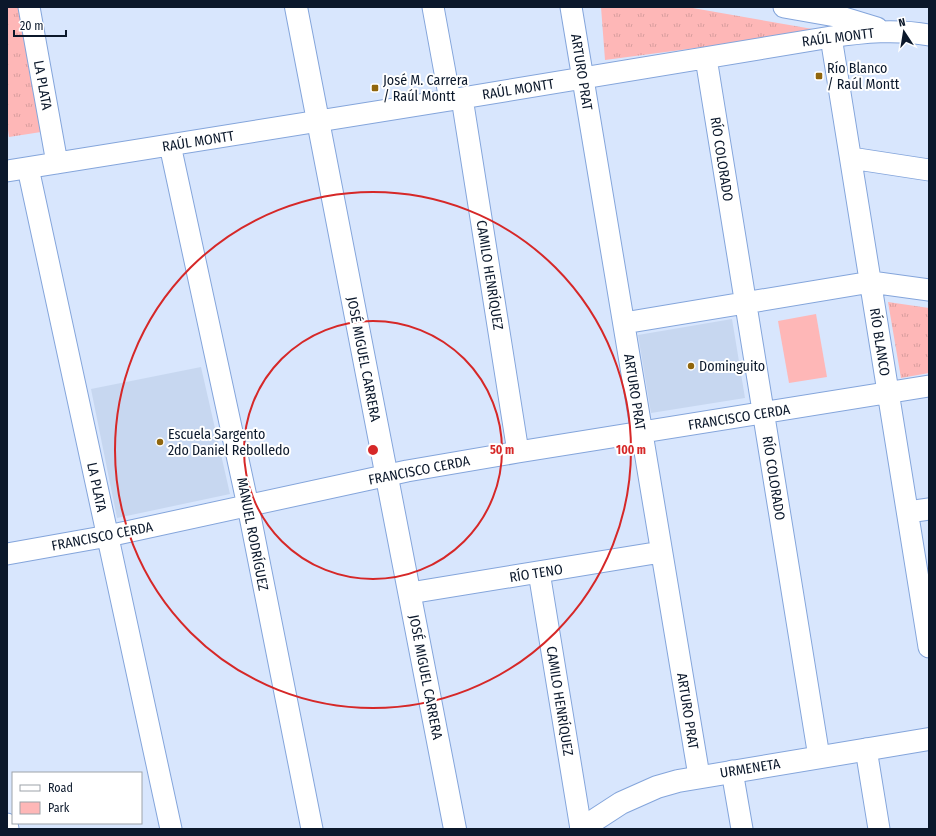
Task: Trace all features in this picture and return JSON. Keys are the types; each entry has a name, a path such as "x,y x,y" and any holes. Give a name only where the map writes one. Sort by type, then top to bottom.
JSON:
{"street":[{"name":"JOSÉ MIGUEL CARRERA","path":"296,7 455,829"},
{"name":"CAMILO HENRÍQUEZ","path":"434,7 456,99 518,452"},
{"name":"ARTURO PRAT","path":"571,7 698,776"},
{"name":"RAÚL MONTT","path":"784,7 841,17 887,31"},
{"name":"LA PLATA","path":"33,8 57,163"},
{"name":"RAÚL MONTT","path":"7,171 456,99 832,36 861,32 887,31 929,35"},
{"name":"RÍO BLANCO","path":"832,36 929,647"},
{"name":"RÍO COLORADO","path":"706,58 819,757"},
{"name":"MANUEL RODRÍGUEZ","path":"170,145 248,506 312,829"},
{"path":"851,158 929,170"},
{"name":"LA PLATA","path":"28,168 171,829"},
{"path":"624,323 871,282 929,290"},
{"name":"FRANCISCO CERDA","path":"7,554 108,536 387,476 518,452 929,386"},
{"path":"908,512 929,509"},
{"name":"RÍO TENO","path":"410,593 662,552"},
{"name":"CAMILO HENRÍQUEZ","path":"539,572 581,829"},
{"name":"URMENETA","path":"581,829 602,822 621,803 657,787 698,776 929,739"},
{"path":"866,749 879,829"},
{"path":"732,771 742,829"},
{"path":"7,824 8,829"}],"shaded area":[{"name":"Dominguito","path":"732,319 745,398 651,413 638,335"},
{"name":"Escuela Sargento 2do Daniel Rebolledo","path":"201,367 230,494 117,518 91,389"}],"green space":[{"path":"7,7 21,7 41,132 9,137 7,123"},
{"path":"601,7 687,7 824,31 605,60"},
{"path":"888,302 929,308 929,373 901,378"},
{"path":"816,314 827,377 789,383 778,321"}],"place":[{"name":"Río Blanco / Raúl Montt","path":"819,76"},
{"name":"José M. Carrera / Raúl Montt","path":"375,88"},
{"name":"Dominguito","path":"691,366"},
{"name":"Escuela Sargento 2do Daniel Rebolledo","path":"160,442"}]}
